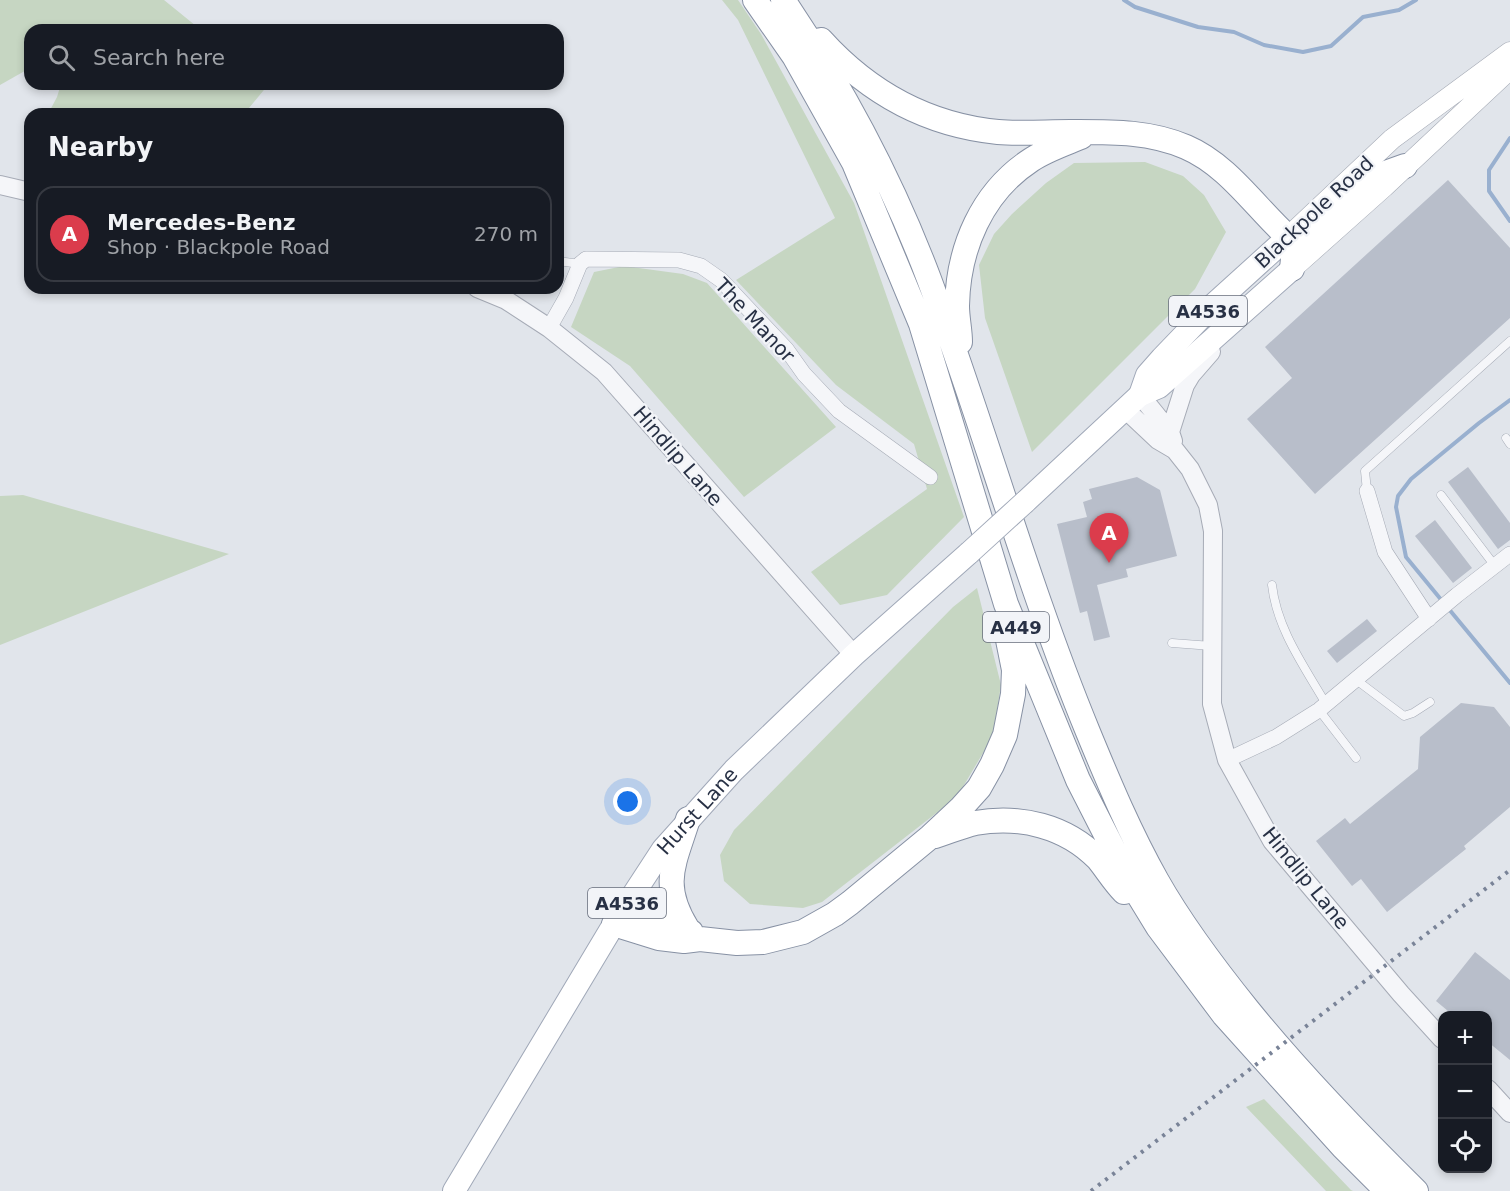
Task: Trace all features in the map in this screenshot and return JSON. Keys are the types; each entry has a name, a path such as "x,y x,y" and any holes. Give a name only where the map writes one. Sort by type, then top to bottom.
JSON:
{"highway":[{"name":"A449","path":"755,0 794,56 854,164 921,324 1006,604 1078,780 1128,878 1158,927 1224,1015 1343,1147 1387,1191"},
{"name":"A449","path":"786,5 829,72 864,134 928,278 1063,670 1115,797 1158,882 1209,961 1288,1060 1370,1147 1416,1191"},
{"path":"786,5 853,73 879,92 939,121 999,132 1146,134 1188,148 1208,159 1288,237 1294,249 1292,269"},
{"path":"960,370 958,286 968,240 979,216 993,194 1011,174 1032,159 1055,147 1094,132"},
{"path":"1288,237 1303,238 1312,234 1377,176 1405,166"},
{"path":"627,904 694,933 737,943 763,942 803,932 850,903 930,837 961,808 979,788 992,765 1005,735 1014,686 1014,670 1006,638 1006,604"},
{"path":"688,819 670,881 675,906 694,933"},
{"path":"930,837 975,823 1020,820 1059,831 1079,842 1098,860 1120,889 1158,927"},
{"path":"614,924 659,938 684,941 694,933"}],"main road":[{"name":"Blackpole Road","path":"1132,402 1147,375 1214,305 1392,139 1510,52"},
{"name":"Blackpole Road","path":"1025,502 1132,402 1159,387 1292,269 1510,69"},
{"name":"Hurst Lane","path":"454,1191 614,924 663,849 734,770 854,655 1025,502"}],"street":[{"path":"0,185 24,191"},
{"name":"The Manor","path":"580,264 586,259 604,258 679,260 701,266 721,280 787,350 804,374 838,411 930,477"},
{"path":"549,328 566,298 580,264"},
{"name":"Hindlip Lane","path":"492,294 506,300 549,328 604,372 854,655"},
{"path":"1170,432 1185,386 1191,375 1216,346 1223,330"},
{"name":"Hindlip Lane","path":"1132,402 1170,432 1176,450 1200,487 1212,518 1212,704 1227,760 1272,841 1438,1033"},
{"name":"Hindlip Lane","path":"1132,402 1158,440 1176,450"},
{"path":"1367,490 1385,552 1429,619"},
{"path":"1227,760 1276,737 1323,707 1354,679 1510,554"},
{"path":"1492,1093 1510,1113"}],"lane":[{"path":"564,262 580,264"},
{"path":"1367,490 1365,471 1510,341"},
{"path":"1441,495 1496,566"},
{"path":"1272,585 1280,624 1323,707 1356,758"},
{"path":"1172,644 1213,646"},
{"path":"1354,679 1404,716 1430,702"}],"green space":[{"path":"0,0 164,0 194,24 24,24 24,71 0,85"},
{"path":"722,0 738,0 761,34 854,203 964,517 887,595 840,605 811,572 927,489 914,444 836,385 736,280 835,218 738,20"},
{"path":"59,90 264,90 249,108 51,108"},
{"path":"1145,162 1183,176 1204,195 1226,232 1195,289 1032,452 985,318 979,265 994,234 1012,214 1046,183 1074,163"},
{"path":"624,266 683,274 707,283 836,427 744,497 630,366 571,327 594,272"},
{"path":"23,495 229,554 0,645 0,496"},
{"path":"977,588 1001,685 993,736 957,797 822,902 803,908 750,904 724,881 720,855 734,830 953,607"},
{"path":"1264,1099 1353,1191 1326,1191 1246,1107"}],"building":[{"path":"1448,180 1510,248 1510,318 1315,494 1247,419 1292,378 1265,347"},
{"path":"1468,467 1510,523 1510,540 1498,549 1448,482"},
{"path":"1137,477 1160,490 1177,556 1126,569 1128,577 1097,585 1110,637 1094,641 1087,611 1080,613 1057,524 1087,517 1083,502 1092,499 1089,489"},
{"path":"1435,520 1472,568 1453,583 1415,536"},
{"path":"1367,619 1377,631 1337,663 1327,651"},
{"path":"1461,703 1494,707 1510,727 1510,807 1464,846 1466,849 1387,912 1361,879 1352,886 1316,841 1345,818 1350,824 1418,769 1420,737"},
{"path":"1475,952 1510,980 1510,1060 1492,1045 1492,1011 1448,1011 1436,1001"}],"waterway":[{"path":"1124,0 1135,7 1198,27 1234,32 1264,45 1303,52 1331,46 1363,17 1399,10 1416,0"},
{"path":"1510,138 1489,170 1489,191 1510,221"},
{"path":"1443,602 1406,557 1396,507 1398,496 1411,479 1510,400"},
{"path":"1448,608 1510,683"}],"railway":[{"path":"1091,1191 1510,870"}],"place":[{"name":"Mercedes-Benz","path":"1109,563"}]}
